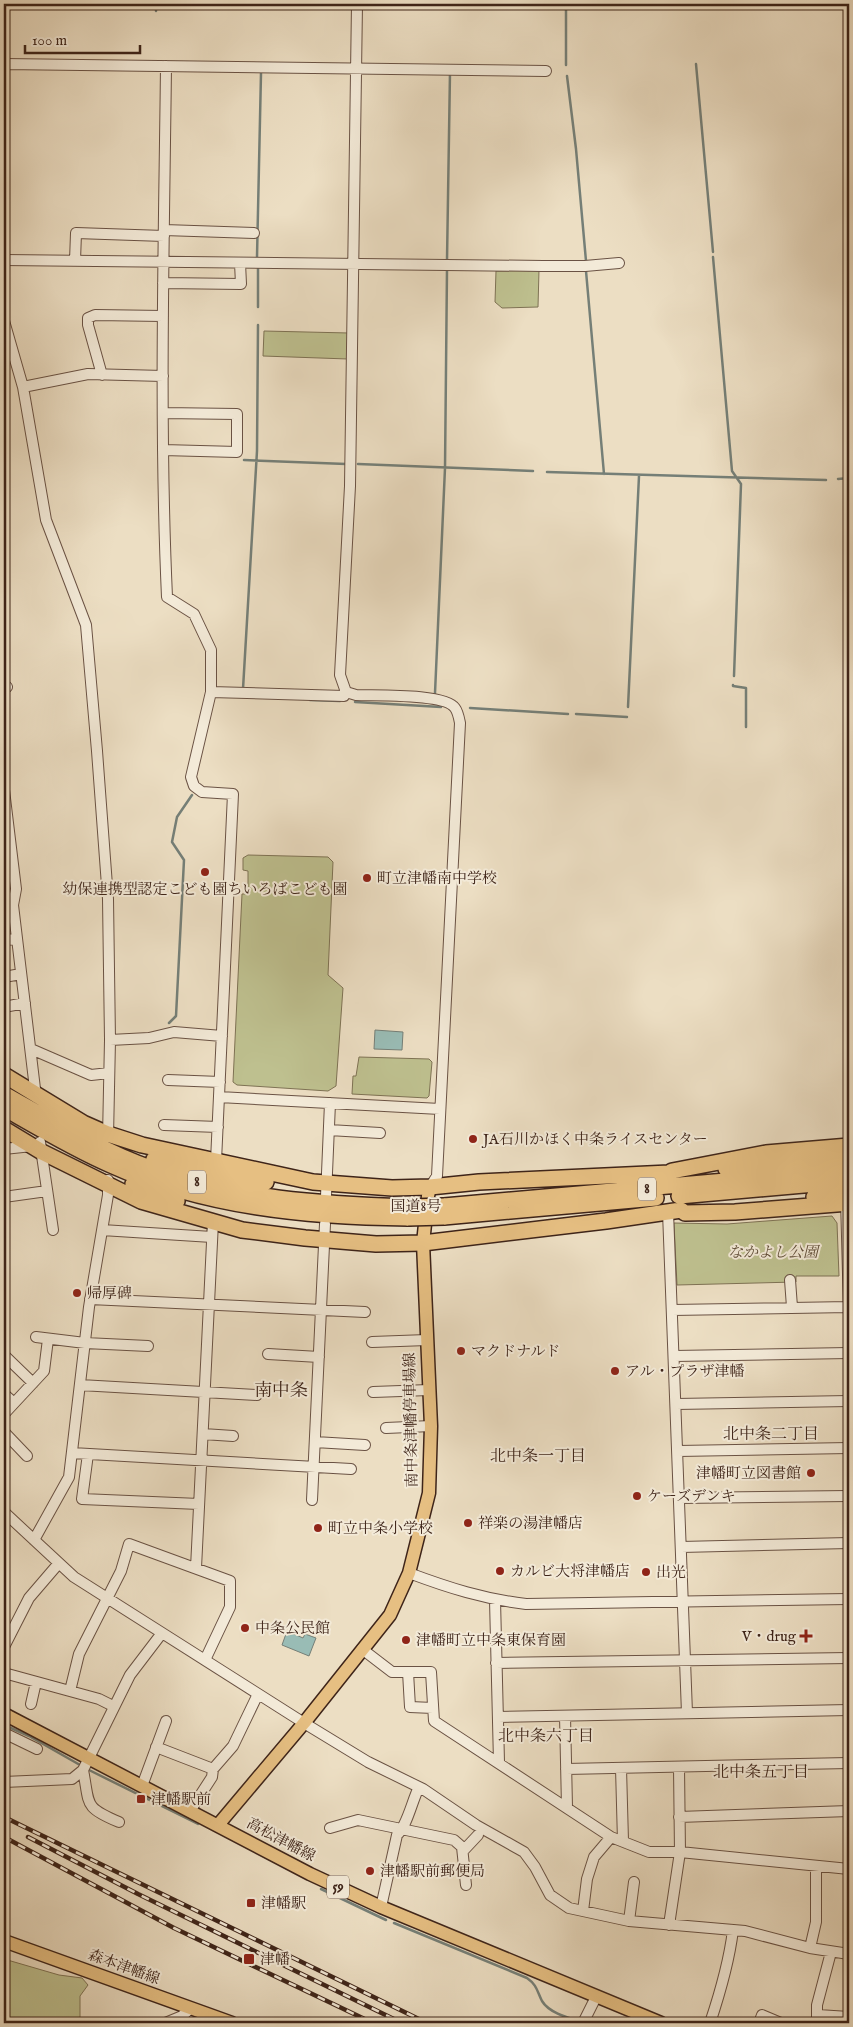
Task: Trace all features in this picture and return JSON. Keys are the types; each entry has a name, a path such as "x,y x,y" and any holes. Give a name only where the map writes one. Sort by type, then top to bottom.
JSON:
{"highway":[{"path":"4,1076 36,1099 108,1136 322,1187 392,1188 430,1187 479,1182 603,1181 668,1173 766,1153 847,1156"},
{"name":"国道8号","path":"4,1094 44,1117 121,1156 153,1169 203,1184 284,1200 408,1213"},
{"name":"国道8号","path":"4,1108 111,1166 166,1186 241,1205 283,1211 363,1218 408,1213 550,1209 849,1181"},
{"name":"8","path":"4,1114 99,1167 167,1198 285,1228 321,1234"},
{"name":"8","path":"44,1117 57,1117 125,1150 184,1167 265,1182 307,1184 322,1187"},
{"path":"4,1129 108,1180 141,1201 212,1229 242,1230 305,1238 321,1234 376,1244 423,1243 606,1216 675,1211 731,1203 847,1198"},
{"name":"国道8号","path":"444,1212 847,1156"}],"main road":[{"name":"南中条津幡停車場線","path":"218,1825 304,1723 390,1615 409,1573 428,1494 431,1426 423,1243 430,1187"},
{"name":"高松津幡線","path":"4,1714 86,1764 142,1786 310,1874 381,1907 661,2023"},
{"name":"森本津幡線","path":"4,1940 232,2023"}],"street":[{"path":"357,4 350,486 340,675 346,692 356,696 430,698 438,700 455,707 460,723 437,1176 430,1187"},
{"path":"4,96 4,64 356,67 546,71"},
{"path":"166,66 163,263 163,521 167,597 194,614 211,650 211,692 191,777 194,786 202,792 233,794 216,1161"},
{"path":"75,261 76,233 254,233"},
{"path":"4,260 585,266 620,263"},
{"path":"163,282 241,284 240,263"},
{"path":"102,375 88,325 88,318 95,316 163,316"},
{"path":"4,321 23,387 46,520 86,625 108,899 110,1040 108,1136"},
{"path":"23,387 74,376 163,376"},
{"path":"163,412 237,414 237,452 163,450"},
{"path":"211,692 344,696 346,692"},
{"path":"4,790 16,889 9,900 12,905 22,974 36,1099"},
{"path":"4,940 17,939"},
{"path":"4,977 22,974"},
{"path":"4,1007 25,1004"},
{"path":"110,1040 149,1038 174,1032 222,1036"},
{"path":"31,1049 91,1075 110,1073"},
{"path":"168,1080 220,1082"},
{"path":"220,1097 440,1109"},
{"path":"322,1187 329,1130 330,1103"},
{"path":"164,1126 218,1127"},
{"path":"329,1130 380,1133"},
{"path":"4,1150 38,1146 53,1230"},
{"path":"34,1540 68,1477 90,1299 108,1196 108,1180"},
{"path":"4,1197 47,1191"},
{"path":"847,1198 849,1312"},
{"path":"675,1211 672,1310 687,1713"},
{"path":"102,1230 212,1229 196,1568"},
{"path":"312,1500 321,1311 321,1234"},
{"path":"790,1280 792,1307"},
{"path":"90,1299 365,1312"},
{"path":"672,1310 849,1307"},
{"path":"36,1337 85,1343 148,1346"},
{"path":"4,1414 44,1371 48,1339"},
{"path":"372,1342 427,1340"},
{"path":"674,1356 849,1353"},
{"path":"268,1354 319,1357"},
{"path":"4,1355 33,1383"},
{"path":"80,1385 256,1395"},
{"path":"373,1392 429,1390"},
{"path":"4,1394 14,1403"},
{"path":"676,1404 849,1401"},
{"path":"386,1428 431,1426"},
{"path":"4,1432 27,1456"},
{"path":"203,1434 233,1436"},
{"path":"315,1442 365,1445"},
{"path":"678,1452 849,1448"},
{"path":"72,1453 351,1469"},
{"path":"88,1454 82,1499 199,1504"},
{"path":"679,1498 849,1496"},
{"path":"4,1514 74,1577 304,1723 368,1762 419,1787 476,1825 524,1852 535,1866 550,1895 569,1908 629,1921 733,1930 810,1948 849,1954"},
{"path":"681,1547 849,1543"},
{"path":"70,1691 79,1654 121,1571 129,1544 230,1581 230,1608 205,1660"},
{"path":"4,1647 29,1598 59,1563"},
{"path":"409,1573 450,1589 495,1600 526,1604 849,1599"},
{"path":"495,1600 499,1762"},
{"path":"4,1782 72,1779 86,1764 113,1706 130,1675 162,1633"},
{"path":"362,1649 392,1672 431,1672 434,1721 611,1837 649,1852 680,1852 849,1869"},
{"path":"496,1663 849,1658"},
{"path":"408,1672 410,1707 433,1708"},
{"path":"4,1673 99,1699 113,1706"},
{"path":"31,1704 36,1682"},
{"path":"190,1811 212,1777 213,1769 232,1746 258,1694"},
{"path":"498,1717 849,1710"},
{"path":"565,1716 567,1807"},
{"path":"142,1786 166,1721"},
{"path":"4,1733 37,1749"},
{"path":"156,1747 213,1769"},
{"path":"566,1769 849,1763"},
{"path":"86,1764 91,1807 97,1813 119,1822"},
{"path":"668,1925 680,1852 679,1767"},
{"path":"621,1768 623,1841"},
{"path":"381,1907 397,1835 404,1829 410,1806 419,1787"},
{"path":"680,1817 849,1811"},
{"path":"330,1828 358,1820 454,1840 462,1847 466,1885"},
{"path":"463,1851 478,1835"},
{"path":"582,1911 587,1879 594,1858 611,1837"},
{"path":"810,1948 816,1922 816,1866"},
{"path":"629,1921 634,1882"},
{"path":"710,2023 721,1992 733,1930"},
{"path":"831,1952 817,2005 818,2019 849,2017"},
{"path":"584,2022 596,1997"},
{"path":"164,2023 182,2016 191,2008"},
{"path":"759,2023 762,2015 781,2023"}],"green space":[{"path":"539,270 538,307 502,308 495,302 496,271"},
{"path":"264,331 349,333 348,359 263,356"},
{"path":"248,855 328,857 333,862 328,975 343,988 336,1086 328,1091 237,1085 233,1082 242,894 248,894 248,871 243,870 243,858"},
{"path":"359,1057 429,1059 432,1062 429,1096 427,1098 352,1094 353,1076 356,1076"},
{"name":"なかよし公園","path":"832,1216 837,1223 839,1276 796,1276 796,1282 677,1285 674,1223 727,1224"},
{"path":"4,1959 59,1975 82,1978 88,1985 80,1996 80,2023 4,2023"}],"water":[{"path":"375,1030 403,1032 402,1050 374,1049"},
{"path":"287,1631 303,1638 305,1634 316,1638 309,1656 282,1645"}],"waterway":[{"path":"156,4 156,11"},
{"path":"566,4 566,65"},
{"path":"696,64 713,252"},
{"path":"447,260 450,72"},
{"path":"257,257 261,73"},
{"path":"567,76 586,261"},
{"path":"713,257 732,471 741,484 734,676"},
{"path":"258,268 258,307"},
{"path":"435,693 445,468 447,269"},
{"path":"586,271 604,474"},
{"path":"243,689 257,451 258,325"},
{"path":"244,460 346,464"},
{"path":"358,464 533,471"},
{"path":"547,472 826,480"},
{"path":"628,707 639,476"},
{"path":"838,479 849,478"},
{"path":"733,685 746,688 746,727"},
{"path":"310,700 340,701"},
{"path":"355,702 441,707"},
{"path":"470,708 568,714"},
{"path":"576,714 627,717"},
{"path":"169,1023 176,1016 184,860 172,842 177,817 192,795"},
{"path":"4,1725 29,1736 80,1765"},
{"path":"89,1770 198,1824"},
{"path":"321,1889 386,1920"},
{"path":"394,1923 527,1978 535,1986 542,2001 549,2009 560,2015 582,2022"}],"railway":[{"path":"4,1817 427,2023"},
{"path":"4,1837 174,1928 373,2023"},
{"path":"28,1837 138,1894 402,2023"}],"place":[{"name":"幼保連携型認定こども園ちいろばこども園","path":"205,872"},
{"name":"町立津幡南中学校","path":"367,878"},
{"name":"JA石川かほく中条ライスセンター","path":"473,1139"},
{"name":"帰厚碑","path":"77,1293"},
{"name":"マクドナルド","path":"461,1351"},
{"name":"アル・プラザ津幡","path":"615,1371"},
{"name":"津幡町立図書館","path":"811,1473"},
{"name":"ケーズデンキ","path":"637,1496"},
{"name":"祥楽の湯津幡店","path":"468,1523"},
{"name":"町立中条小学校","path":"318,1528"},
{"name":"カルビ大将津幡店","path":"500,1571"},
{"name":"出光","path":"646,1572"},
{"name":"中条公民館","path":"245,1628"},
{"name":"V・drug","path":"806,1636"},
{"name":"津幡町立中条東保育園","path":"406,1640"},
{"name":"津幡駅前","path":"141,1799"},
{"name":"津幡駅前郵便局","path":"370,1871"},
{"name":"津幡駅","path":"251,1903"},
{"name":"津幡","path":"249,1959"}],"district":[{"name":"南中条","path":"281,1391"},
{"name":"北中条二丁目","path":"771,1435"},
{"name":"北中条一丁目","path":"538,1457"},
{"name":"北中条六丁目","path":"546,1737"},
{"name":"北中条五丁目","path":"761,1773"}]}
